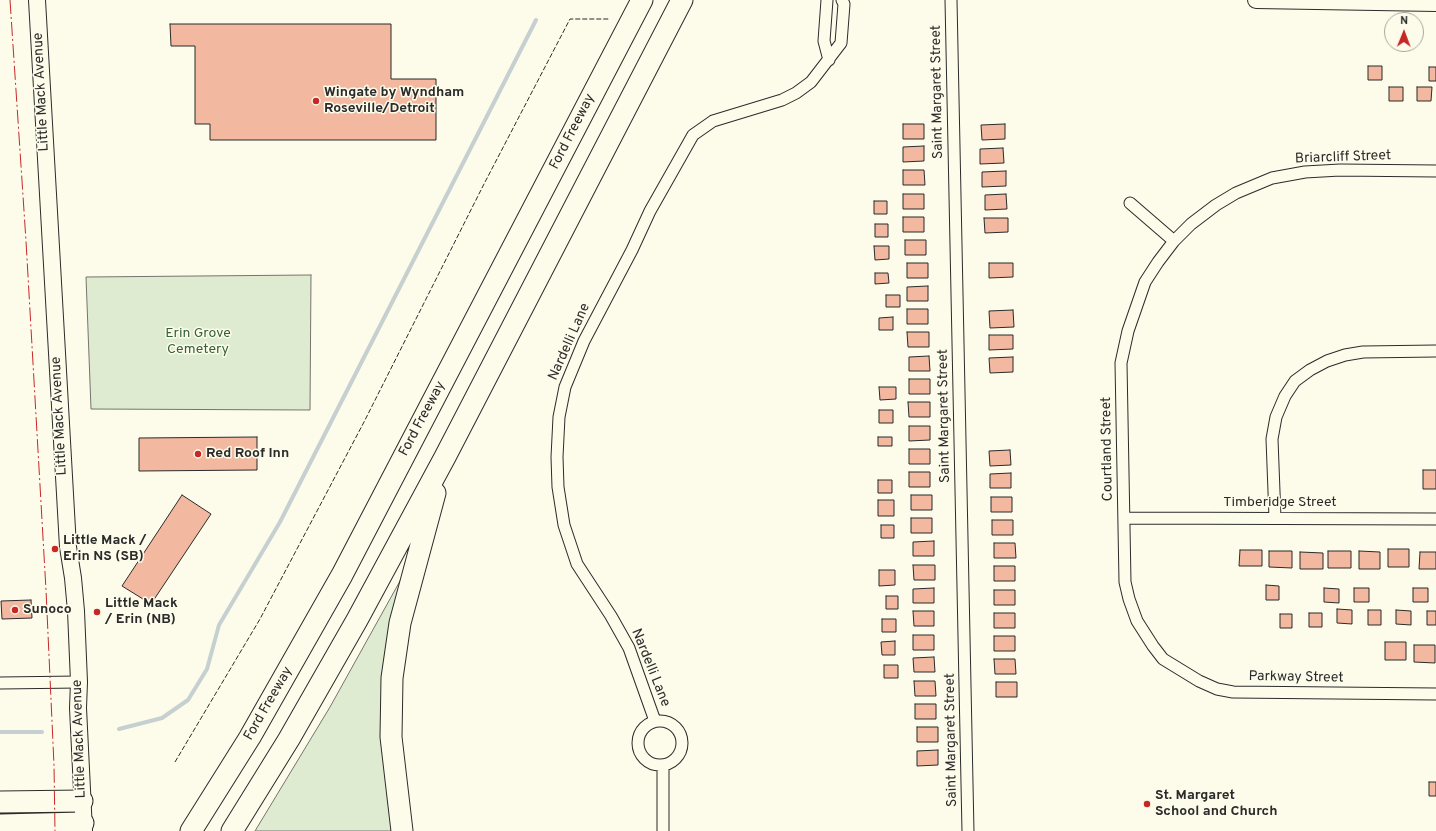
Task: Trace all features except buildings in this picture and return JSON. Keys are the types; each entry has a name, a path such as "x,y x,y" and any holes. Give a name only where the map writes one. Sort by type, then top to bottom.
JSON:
{"highway":[{"name":"Ford Freeway","path":"191,831 250,737 342,576 637,9"},
{"path":"232,831 316,693 445,457 677,9"},
{"path":"402,831 391,736 391,708 395,652 406,597 445,457"},
{"path":"0,802 82,800"},
{"path":"0,825 83,827"}],"main road":[{"name":"Little Mack Avenue","path":"37,0 68,547 76,611 83,827"},
{"path":"1256,0 1410,1 1436,3"}],"street":[{"path":"827,0 824,41 829,60"},
{"name":"Nardelli Lane","path":"655,721 629,648 611,616 577,564 564,525 558,487 557,456 559,417 565,387 584,341 632,250 650,211 693,135 713,121 782,100 796,93 811,82 841,43 844,4 842,0"},
{"name":"Saint Margaret Street","path":"951,0 968,831"},
{"name":"Briarcliff Street","path":"1174,241 1191,224 1216,205 1236,193 1272,178 1305,172 1340,170 1436,172"},
{"path":"1130,203 1174,241"},
{"name":"Courtland Street","path":"1163,659 1137,621 1125,582 1121,363 1128,331 1145,282 1174,241"},
{"path":"1275,518 1272,439 1276,417 1285,396 1295,381 1327,361 1345,355 1363,352 1436,351"},
{"name":"Timberidge Street","path":"1125,518 1436,520"},
{"name":"Parkway Street","path":"1163,659 1199,681 1218,689 1233,692 1436,694"},
{"path":"0,683 79,682"},
{"path":"655,721 664,721 672,724 678,730 682,739 682,748 678,756 671,762 663,765 654,764 647,760 639,748 638,740 641,732 647,725 655,721"},
{"path":"663,765 663,831"}],"green space":[{"name":"Erin Grove Cemetery","path":"311,275 310,410 91,409 86,277"},
{"path":"400,581 403,582 395,831 255,831 330,707"}],"waterway":[{"path":"119,729 162,718 188,700 207,669 219,625 280,522 536,20"},
{"path":"0,732 42,732"}],"fence":[{"path":"175,762 260,619 364,422 484,184 570,19 610,19"}],"power":[{"path":"10,0 26,241 46,590 54,765 55,831"}],"place":[{"name":"Wingate by Wyndham Roseville/Detroit","path":"316,101"},
{"name":"Red Roof Inn","path":"198,454"},
{"name":"Little Mack / Erin NS (SB)","path":"55,549"},
{"name":"Sunoco","path":"15,610"},
{"name":"Little Mack / Erin (NB)","path":"97,612"},
{"name":"St. Margaret School and Church","path":"1147,804"}]}
